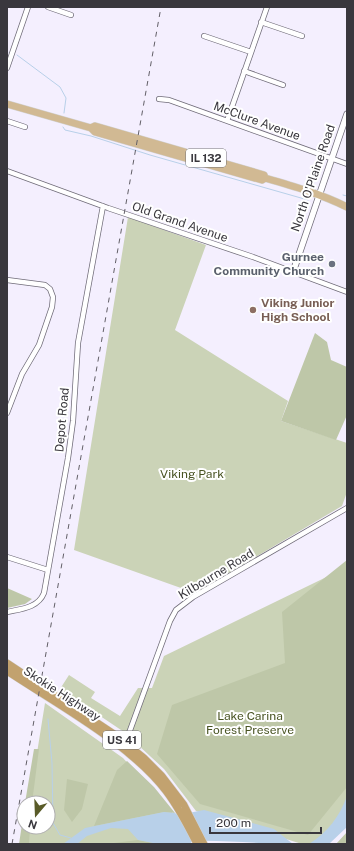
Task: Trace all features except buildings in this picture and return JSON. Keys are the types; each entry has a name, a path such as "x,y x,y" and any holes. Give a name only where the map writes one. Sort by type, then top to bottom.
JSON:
{"highway":[{"name":"Skokie Highway","path":"7,663 124,745 181,806 197,844"},
{"name":"Skokie Highway","path":"7,671 124,745"},
{"name":"US 41","path":"181,806 204,844"}],"main road":[{"name":"IL 132","path":"7,104 91,128 96,126 264,175 265,178 319,195 347,207"}],"street":[{"path":"7,68 28,7"},
{"path":"48,7 71,15"},
{"path":"227,121 267,7"},
{"path":"262,22 302,36"},
{"path":"204,36 251,52"},
{"path":"244,72 283,85"},
{"name":"McClure Avenue","path":"159,100 169,100 347,164"},
{"name":"North O'Plaine Road","path":"293,272 347,114"},
{"path":"7,121 25,127"},
{"name":"Old Grand Avenue","path":"7,171 347,292"},
{"name":"Depot Road","path":"7,612 33,606 40,600 44,593 72,433 78,344 103,206"},
{"path":"7,280 41,284 50,289 53,300 50,315 39,345 15,388 7,413"},
{"name":"Kilbourne Road","path":"124,745 170,621 176,610 193,597 347,508"},
{"path":"7,557 48,570"}],"green space":[{"name":"Viking Park","path":"128,217 206,245 175,330 288,401 281,421 347,443 347,492 342,506 195,593 74,550"},
{"path":"315,333 327,342 331,360 347,367 347,415 336,440 281,421"},
{"name":"Lake Carina Forest Preserve","path":"347,560 347,787 308,835 200,804 157,754 172,705 285,663 282,612"},
{"name":"Lake Carina Forest Preserve","path":"347,567 347,817 323,844 302,844 196,811 164,769 124,732 60,689 69,675 95,692 91,698 120,716 138,688 152,688 164,656"},
{"path":"7,588 32,599 25,604 7,608"},
{"path":"45,703 123,758 170,809 190,844 23,844 24,835 56,835 56,795 30,795"},
{"path":"34,749 39,749 33,795 26,795"},
{"path":"127,761 154,787 175,813 164,812 94,826 117,770"},
{"path":"67,779 88,784 82,809 72,822 64,810"},
{"path":"347,832 347,844 336,844"},
{"path":"20,835 30,835 29,844 19,844"},
{"path":"138,840 158,844 106,844"}],"water":[{"path":"347,796 347,827 329,844 309,844 322,835 337,817"},
{"path":"204,810 274,829 293,844 192,841 190,844 158,844 138,840 128,829 111,828 87,836 77,844 63,844 85,828 164,812 175,813 178,815"}],"waterway":[{"path":"17,55 60,87 66,98 64,113"},
{"path":"63,127 65,130 91,136 150,155 308,200"},
{"path":"343,195 347,196"},
{"path":"48,719 52,763 53,823 60,835 71,838"}],"railway":[{"path":"12,844 161,7"}],"place":[{"name":"Gurnee Community Church","path":"332,264"},
{"name":"Viking Junior High School","path":"253,310"}]}
